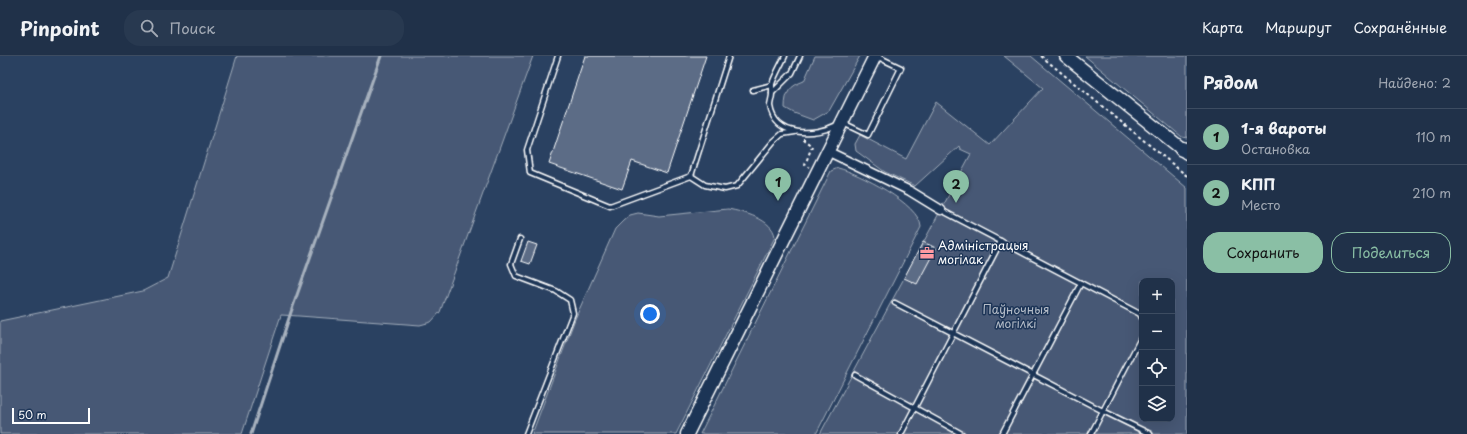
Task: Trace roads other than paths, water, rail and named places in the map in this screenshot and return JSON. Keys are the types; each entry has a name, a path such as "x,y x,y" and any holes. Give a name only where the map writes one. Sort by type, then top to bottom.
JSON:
{"main road":[{"path":"688,434 797,215 827,151 876,56"},
{"path":"1066,56 1185,150"}],"street":[{"path":"827,151 910,191 941,210"}],"lane":[{"path":"558,56 527,150 530,174 610,206 691,176"},
{"path":"691,176 729,56"},
{"path":"785,56 772,85 770,105 777,121 784,127 795,132"},
{"path":"772,93 792,73 800,56"},
{"path":"691,176 705,185 725,189 737,186 773,142 782,134 795,132 814,133 842,123 868,135 900,68 876,56"},
{"path":"754,90 772,85"},
{"path":"941,210 1140,314"},
{"path":"520,239 510,264 516,276 556,291 570,300 573,314 526,434"},
{"path":"902,434 1001,241"},
{"path":"1002,434 1081,283"},
{"path":"895,303 1150,434"},
{"path":"1092,434 1139,342"},
{"path":"855,375 962,434"}],"waterway":[{"path":"251,434 291,312 381,56"}],"place":[{"name":"1-я вароты","path":"778,201"},
{"name":"КПП","path":"956,203"},
{"name":"Адміністрацыя могілак","path":"927,253"}],"park label":[{"name":"Паўночныя могілкі","path":"1016,317"}]}
